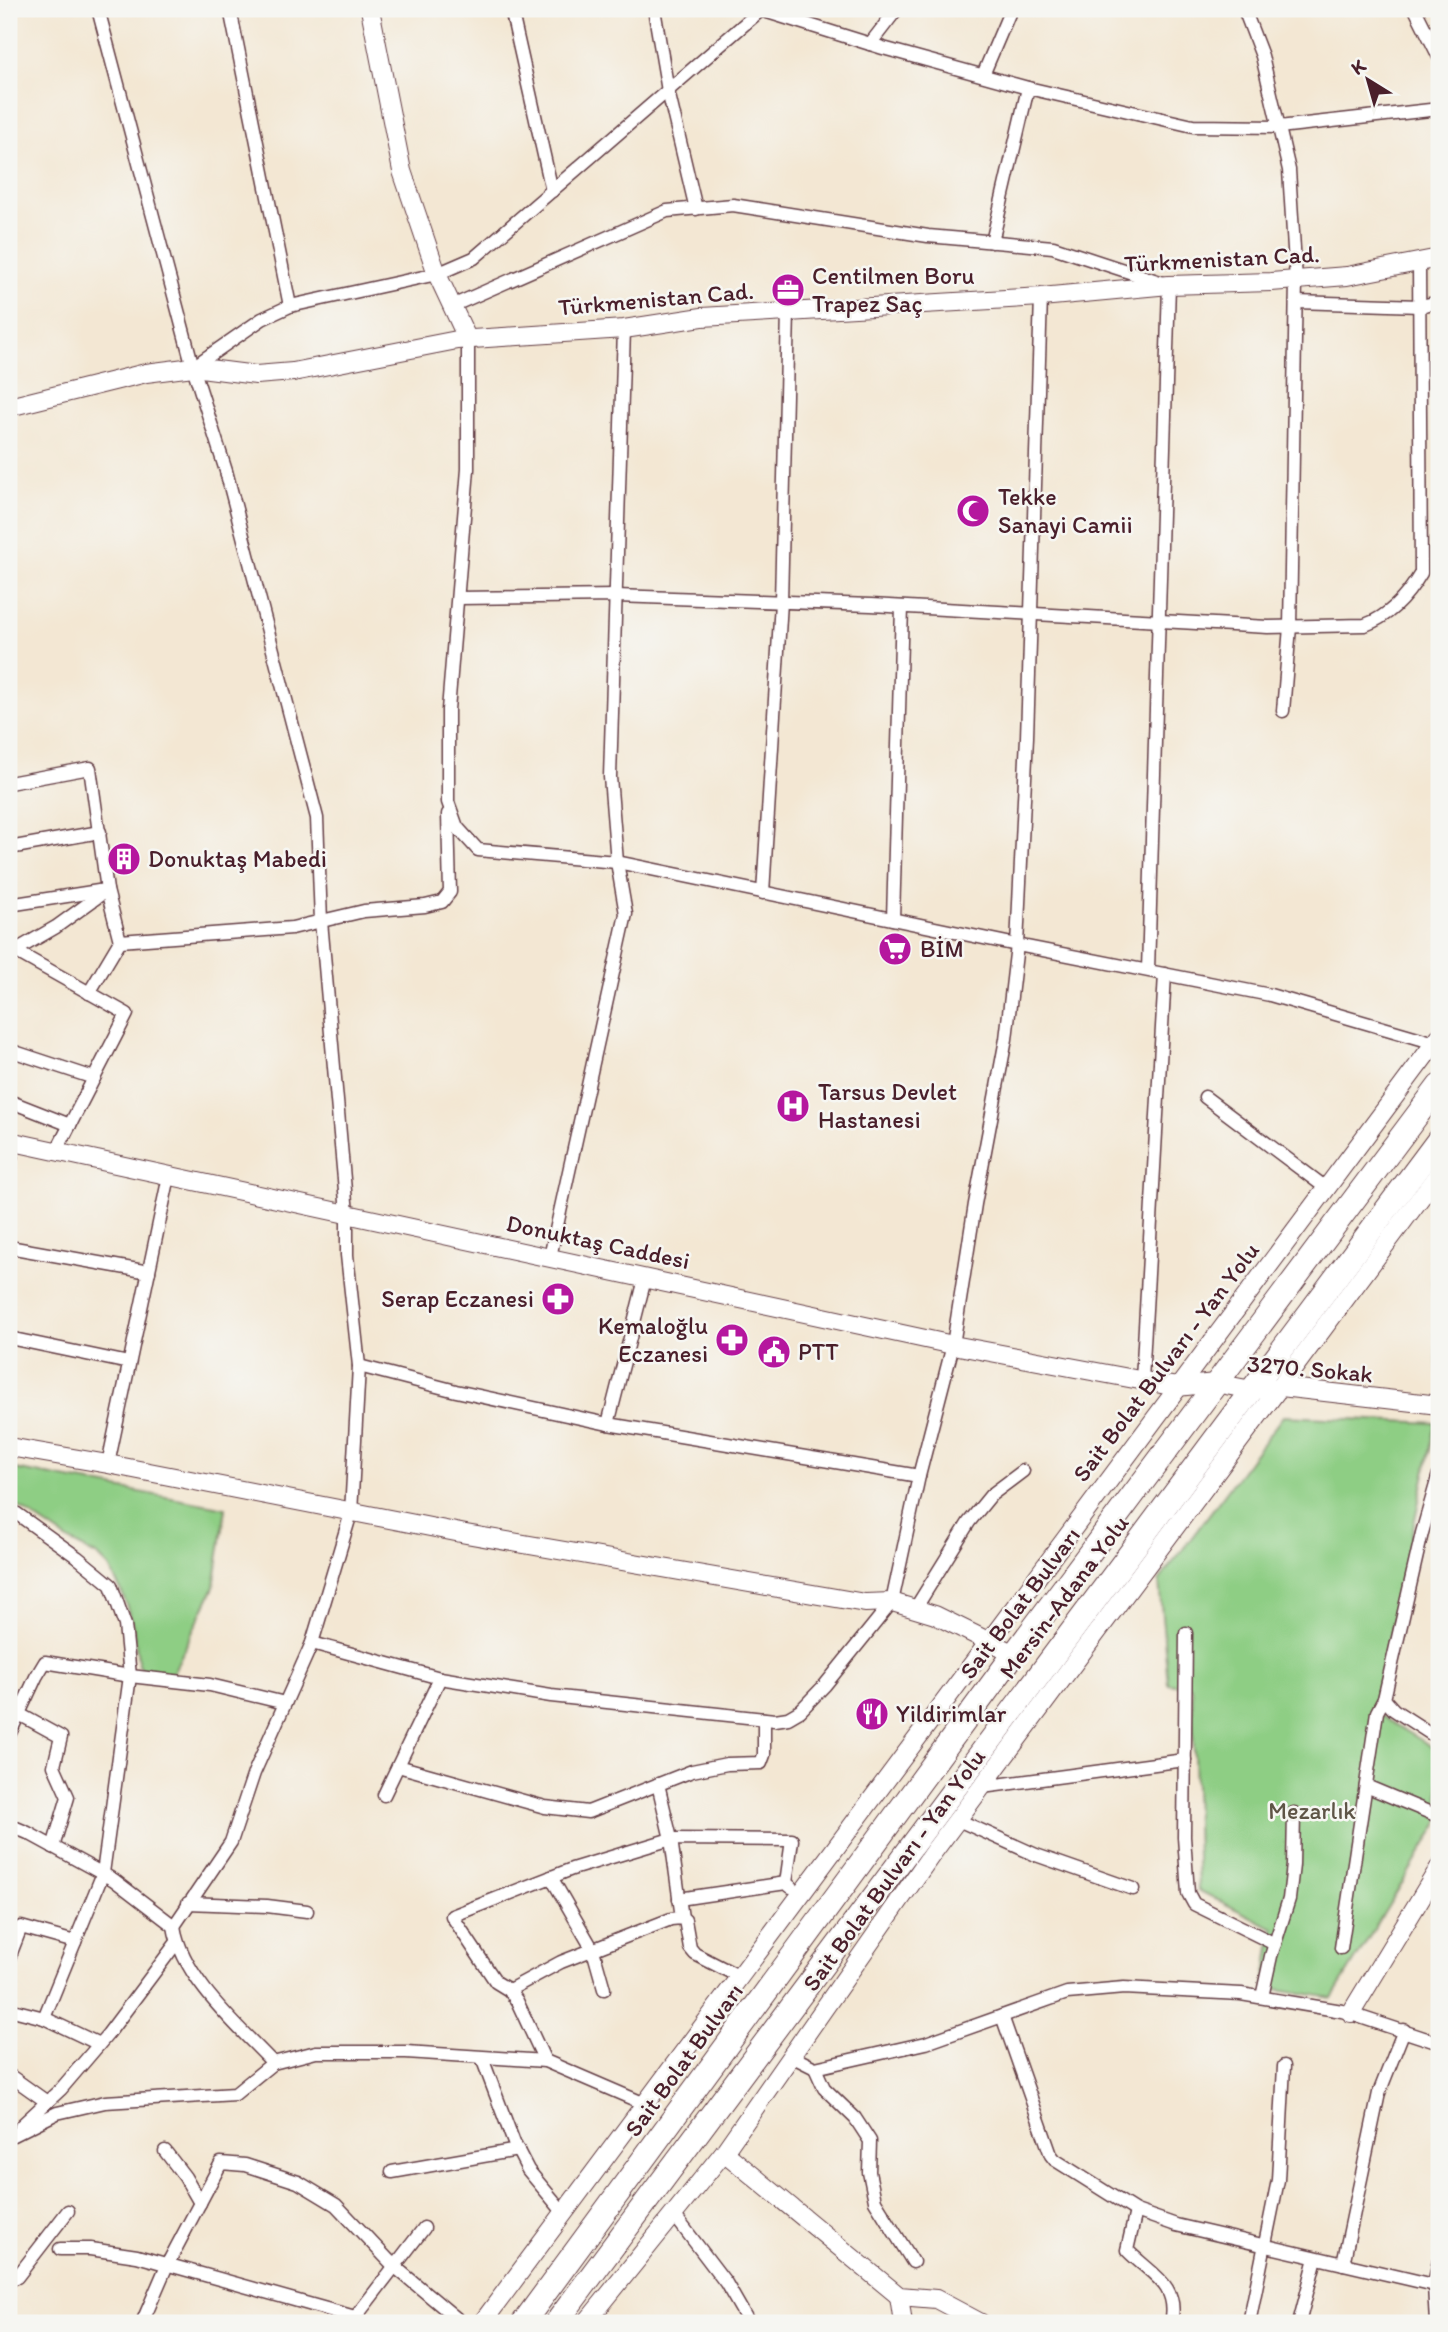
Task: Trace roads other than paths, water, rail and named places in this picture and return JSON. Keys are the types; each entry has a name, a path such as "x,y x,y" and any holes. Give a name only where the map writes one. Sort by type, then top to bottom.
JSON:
{"highway":[{"name":"Sait Bolat Bulvarı","path":"523,2323 1014,1654 1439,1086"},
{"name":"Mersin-Adana Yolu","path":"556,2323 1439,1139"}],"street":[{"path":"98,9 193,367 226,471 317,818 321,921 359,1366 351,1513 312,1643 254,1773 231,1842 187,1903 174,1926 177,1942 196,1978 273,2063"},
{"path":"230,9 290,306"},
{"path":"120,941 292,928 364,911 425,906 442,902 450,892 448,710 468,469 468,340 437,274 402,171 370,9"},
{"path":"511,9 552,191"},
{"path":"654,9 668,91 696,209"},
{"path":"193,367 262,319 290,306 437,274 474,258 761,9 870,44 1028,88 1192,127 1279,127 1439,109"},
{"path":"870,44 897,9"},
{"path":"983,75 1011,9"},
{"path":"1244,9 1262,56 1289,170 1296,280 1290,627 1283,711"},
{"path":"1415,9 1439,57"},
{"path":"992,242 1028,88"},
{"path":"452,306 667,211 733,205 928,236 1053,247 1169,285 1148,971"},
{"name":"Türkmenistan Cad.","path":"9,407 146,373 193,367 256,375 293,372 468,340 624,329 702,317 1041,297 1169,285 1347,276 1439,258"},
{"path":"458,598 615,596 902,607 1290,627 1365,625 1379,620 1410,592 1421,573 1419,262"},
{"path":"312,1643 440,1678 551,1696 775,1720 788,1718 800,1711 825,1685 891,1602 919,1476 953,1345 975,1204 1006,1039 1017,945 1041,297"},
{"path":"1296,302 1420,306 1439,302"},
{"path":"763,892 781,602 788,312"},
{"path":"551,1257 626,914 617,862 610,777 624,329"},
{"path":"893,919 902,607"},
{"path":"9,783 90,768 107,890 120,941 89,993"},
{"path":"448,802 457,827 478,850 617,862 1270,995 1437,1040"},
{"path":"9,848 100,832"},
{"path":"9,905 107,890"},
{"path":"12,953 56,927 107,890"},
{"path":"12,953 127,1014 56,1152"},
{"path":"1142,1380 1165,974"},
{"name":"Sait Bolat Bulvarı - Yan Yolu","path":"482,2323 1437,1040"},
{"path":"9,1050 94,1079"},
{"path":"1205,1097 1326,1188"},
{"path":"9,1101 70,1125"},
{"path":"9,1167 11,1142"},
{"name":"Donuktaş Caddesi","path":"11,1142 953,1345 1177,1387"},
{"name":"Sait Bolat Bulvarı - Yan Yolu","path":"586,2323 724,2152 982,1787 1439,1173"},
{"path":"108,1464 169,1176"},
{"path":"9,1247 149,1272"},
{"path":"608,1424 645,1279"},
{"path":"9,1338 129,1363"},
{"path":"359,1366 456,1391 608,1424 919,1476"},
{"name":"3270. Sokak","path":"1177,1387 1215,1383 1252,1390 1281,1387 1439,1405"},
{"path":"9,1447 351,1513 865,1603 891,1602 935,1615 1014,1654"},
{"path":"915,1609 969,1522 991,1495 1023,1471"},
{"path":"1341,1948 1377,1712 1384,1699 1422,1533 1439,1474"},
{"path":"9,1508 78,1557 111,1585 125,1625 130,1676 103,1873 44,2018"},
{"path":"1186,1633 1184,1837 1188,1893 1194,1904 1275,1944"},
{"path":"9,1735 36,1677 46,1662 130,1676 210,1685 285,1703"},
{"path":"384,1795 440,1678"},
{"path":"1384,1699 1394,1710 1439,1739"},
{"path":"19,1714 61,1737 54,1766 68,1797 53,1847"},
{"path":"398,1766 545,1807 588,1812 692,1771 727,1764 761,1763 764,1755 764,1719"},
{"path":"982,1787 1185,1760"},
{"path":"658,1784 671,1839 681,1918 685,1920 690,1948 695,1954 740,1977"},
{"path":"1366,1786 1433,1814"},
{"path":"1262,1997 1289,1899 1294,1813"},
{"path":"958,1820 1037,1855 1133,1889"},
{"path":"9,1825 103,1873 174,1926"},
{"path":"545,2061 517,2001 509,1990 496,1982 452,1916 551,1877 671,1839 792,1840 786,1883"},
{"path":"1351,2013 1439,1868"},
{"path":"551,1877 593,1950 604,1989"},
{"path":"679,1899 786,1883 801,1894"},
{"path":"187,1903 267,1906 307,1911"},
{"path":"509,1990 561,1962 671,1919 681,1918"},
{"path":"9,1958 21,1927 75,1942"},
{"path":"10,2134 47,2102 99,2044 177,1942"},
{"path":"815,2068 926,2043 1066,1993 1124,1988 1262,1997 1351,2013 1439,2043"},
{"path":"9,2009 44,2018 99,2044"},
{"path":"1002,2016 1051,2155 1136,2211 1176,2225 1434,2285"},
{"path":"1343,2264 1379,2093 1404,2030"},
{"path":"10,2134 57,2113 105,2102 235,2094 273,2063 316,2052 406,2052 545,2061 645,2104"},
{"path":"791,2056 815,2068 824,2088 855,2118 870,2141 869,2172 875,2202 913,2262"},
{"path":"482,2058 528,2170 564,2213"},
{"path":"1249,2323 1278,2180 1284,2066"},
{"path":"9,2075 47,2102"},
{"path":"392,2172 518,2150"},
{"path":"165,2151 200,2203"},
{"path":"724,2152 899,2296 936,2299 982,2323"},
{"path":"142,2323 167,2265 221,2163 245,2165 298,2182 336,2205 394,2266 462,2323"},
{"path":"9,2280 17,2277 68,2211"},
{"path":"1136,2211 1127,2250 1161,2280 1170,2292 1174,2309 1171,2323"},
{"path":"675,2216 726,2283 749,2323"},
{"path":"60,2249 89,2249 137,2256 353,2320 424,2228"},
{"path":"1299,2323 1316,2258"},
{"path":"1434,2322 1434,2285 1439,2260"},
{"path":"899,2296 903,2323"}],"place":[{"name":"Centilmen Boru Trapez Saç","path":"788,290"},
{"name":"Tekke Sanayi Camii","path":"973,511"},
{"name":"Donuktaş Mabedi","path":"124,859"},
{"name":"BİM","path":"895,949"},
{"name":"Tarsus Devlet Hastanesi","path":"793,1106"},
{"name":"Serap Eczanesi","path":"558,1299"},
{"name":"Kemaloğlu Eczanesi","path":"732,1340"},
{"name":"PTT","path":"774,1352"},
{"name":"Yildirimlar","path":"872,1714"}],"park label":[{"name":"Mezarlık","path":"1312,1811"}]}
